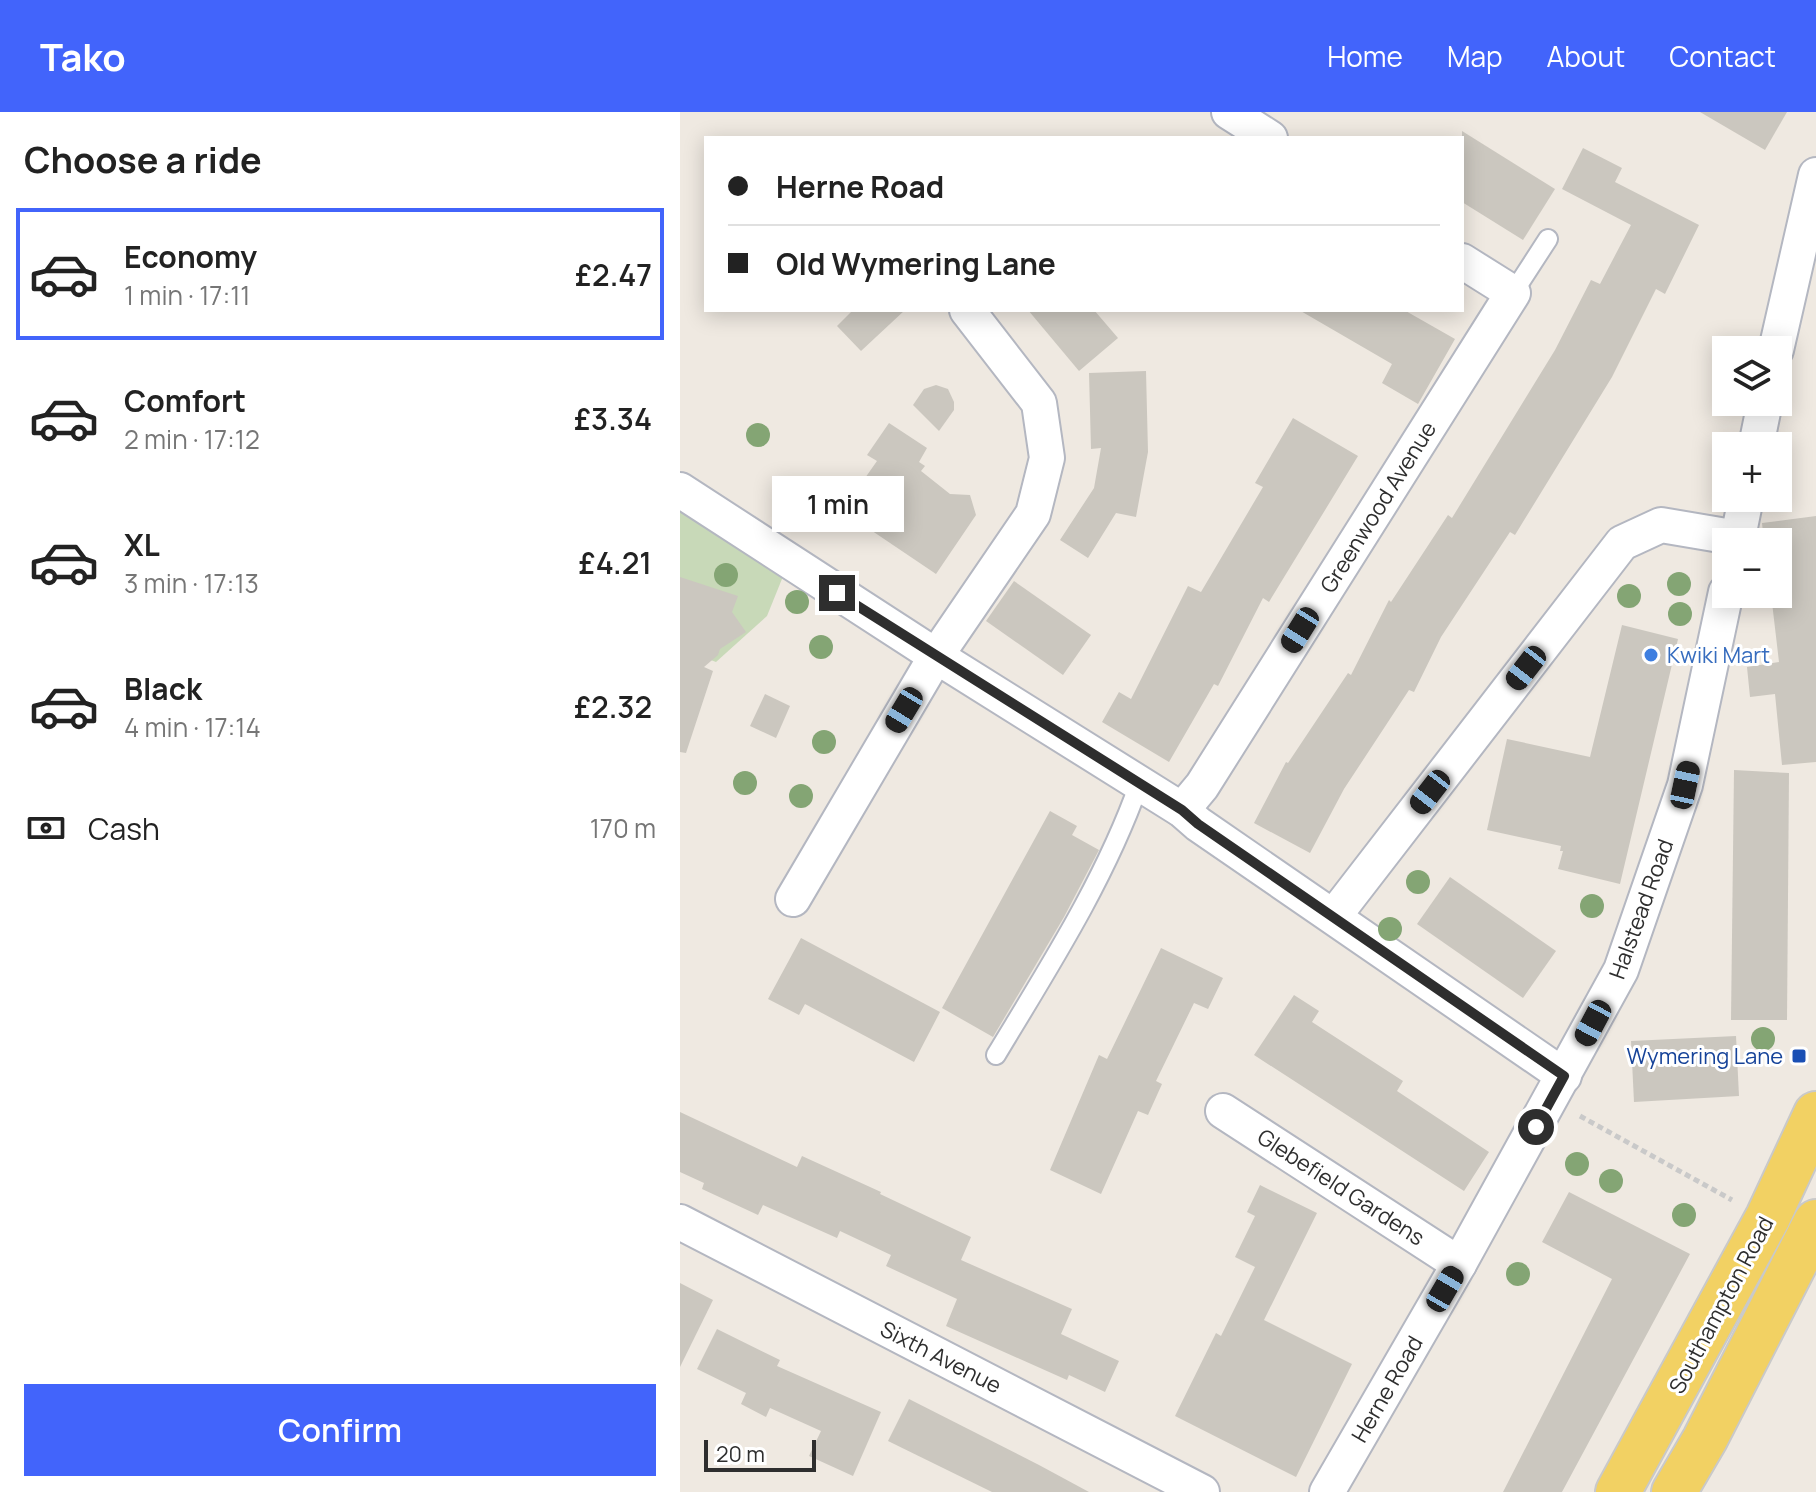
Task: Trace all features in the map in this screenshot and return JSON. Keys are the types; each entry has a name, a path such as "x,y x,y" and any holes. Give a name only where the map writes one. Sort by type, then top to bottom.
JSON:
{"main road":[{"name":"Southampton Road","path":"1618,1492 1768,1217 1816,1114"},
{"name":"Southampton Road","path":"1674,1492 1705,1439 1816,1222"}],"street":[{"path":"1229,112 1267,136"},
{"path":"1779,336 1816,175"},
{"path":"1464,262 1513,293"},
{"name":"Greenwood Avenue","path":"1182,810 1202,786 1513,293"},
{"path":"793,899 936,656 1033,514 1047,458 1039,403 969,312"},
{"path":"680,490 1182,810 1334,916 1558,1088"},
{"path":"1334,916 1622,543 1661,525 1712,535"},
{"name":"Halstead Road","path":"1558,1088 1621,970 1685,785 1723,608"},
{"name":"Herne Road","path":"1327,1492 1558,1088"},
{"name":"Glebefield Gardens","path":"1223,1111 1459,1264"},
{"name":"Sixth Avenue","path":"680,1222 1202,1492"}],"lane":[{"path":"1513,293 1548,239"},
{"path":"996,1055 1079,918 1128,816 1139,784"}],"path":[{"path":"1558,1088 1735,1202"}],"green space":[{"path":"680,499 786,569 767,616 716,662 680,648"}],"building":[{"path":"1700,112 1787,112 1765,150"},
{"path":"1462,131 1555,189 1523,240 1464,203"},
{"path":"1583,148 1622,168 1615,182 1699,225 1665,294 1656,289 1612,377 1515,535 1510,532 1441,637 1414,692 1409,690 1344,789 1310,853 1254,823 1286,762 1348,673 1351,675 1389,600 1391,602 1448,515 1452,518 1555,350 1591,280 1600,284 1631,225 1562,189"},
{"path":"851,312 903,312 861,351 837,326"},
{"path":"1030,312 1096,312 1118,338 1079,371"},
{"path":"1302,312 1408,312 1455,339 1418,404 1382,383 1392,364"},
{"path":"1146,371 1148,452 1136,517 1116,513 1088,558 1060,540 1094,488 1101,448 1091,449 1089,373"},
{"path":"936,385 948,389 954,402 954,410 939,431 913,405 924,389"},
{"path":"1293,418 1358,456 1269,602 1263,598 1218,686 1214,684 1169,762 1102,722 1119,692 1131,699 1188,586 1201,592 1263,487 1255,483"},
{"path":"889,423 927,448 919,462 925,466 921,471 950,494 970,495 976,515 936,574 850,516 852,514 844,508 877,461 867,455"},
{"path":"1816,516 1816,762 1782,765 1775,694 1750,697 1747,667 1779,662 1773,608 1792,608 1792,528 1763,528 1762,523"},
{"path":"680,577 738,596 732,612 746,632 720,649 718,655 704,667 713,671 686,753 680,752"},
{"path":"1014,581 1091,635 1063,675 986,621"},
{"path":"1622,625 1678,639 1620,884 1558,869 1563,851 1560,851 1561,846 1487,830 1507,739 1590,757"},
{"path":"765,694 790,706 776,738 750,726"},
{"path":"1734,770 1789,773 1787,1020 1731,1020"},
{"path":"1050,811 1077,826 1072,835 1099,850 1064,917 993,1037 942,1008"},
{"path":"1450,877 1556,951 1523,998 1417,924"},
{"path":"801,938 940,1012 914,1062 805,1004 799,1015 768,999"},
{"path":"1161,948 1223,978 1208,1009 1194,1003 1156,1081 1162,1084 1148,1115 1138,1111 1101,1194 1050,1170 1099,1055 1107,1059"},
{"path":"1294,995 1319,1011 1312,1022 1403,1081 1397,1091 1489,1152 1464,1191 1254,1055"},
{"path":"1736,1036 1739,1096 1634,1102 1631,1041"},
{"path":"680,1112 797,1167 802,1156 971,1237 961,1260 1072,1309 1061,1334 1119,1361 1105,1392 1069,1375 1067,1380 946,1326 957,1299 886,1266 891,1255 840,1231 837,1238 763,1205 758,1215 702,1189 704,1183 680,1172"},
{"path":"1260,1185 1317,1213 1264,1320 1352,1364 1296,1477 1175,1416 1216,1333 1221,1336 1255,1267 1235,1257 1255,1216 1247,1212"},
{"path":"1569,1192 1690,1254 1562,1492 1503,1492 1612,1279 1542,1242"},
{"path":"680,1283 713,1300 680,1367"},
{"path":"717,1329 780,1360 777,1366 881,1412 853,1476 809,1456 821,1431 770,1408 766,1417 741,1404 746,1393 697,1369"},
{"path":"909,1399 1089,1492 992,1492 888,1441"}],"place":[{"name":"Kwiki Mart","path":"1651,655"},
{"name":"Wymering Lane","path":"1799,1056"}],"route":[{"path":"837,593 1182,810 1564,1076 1536,1127"}]}
